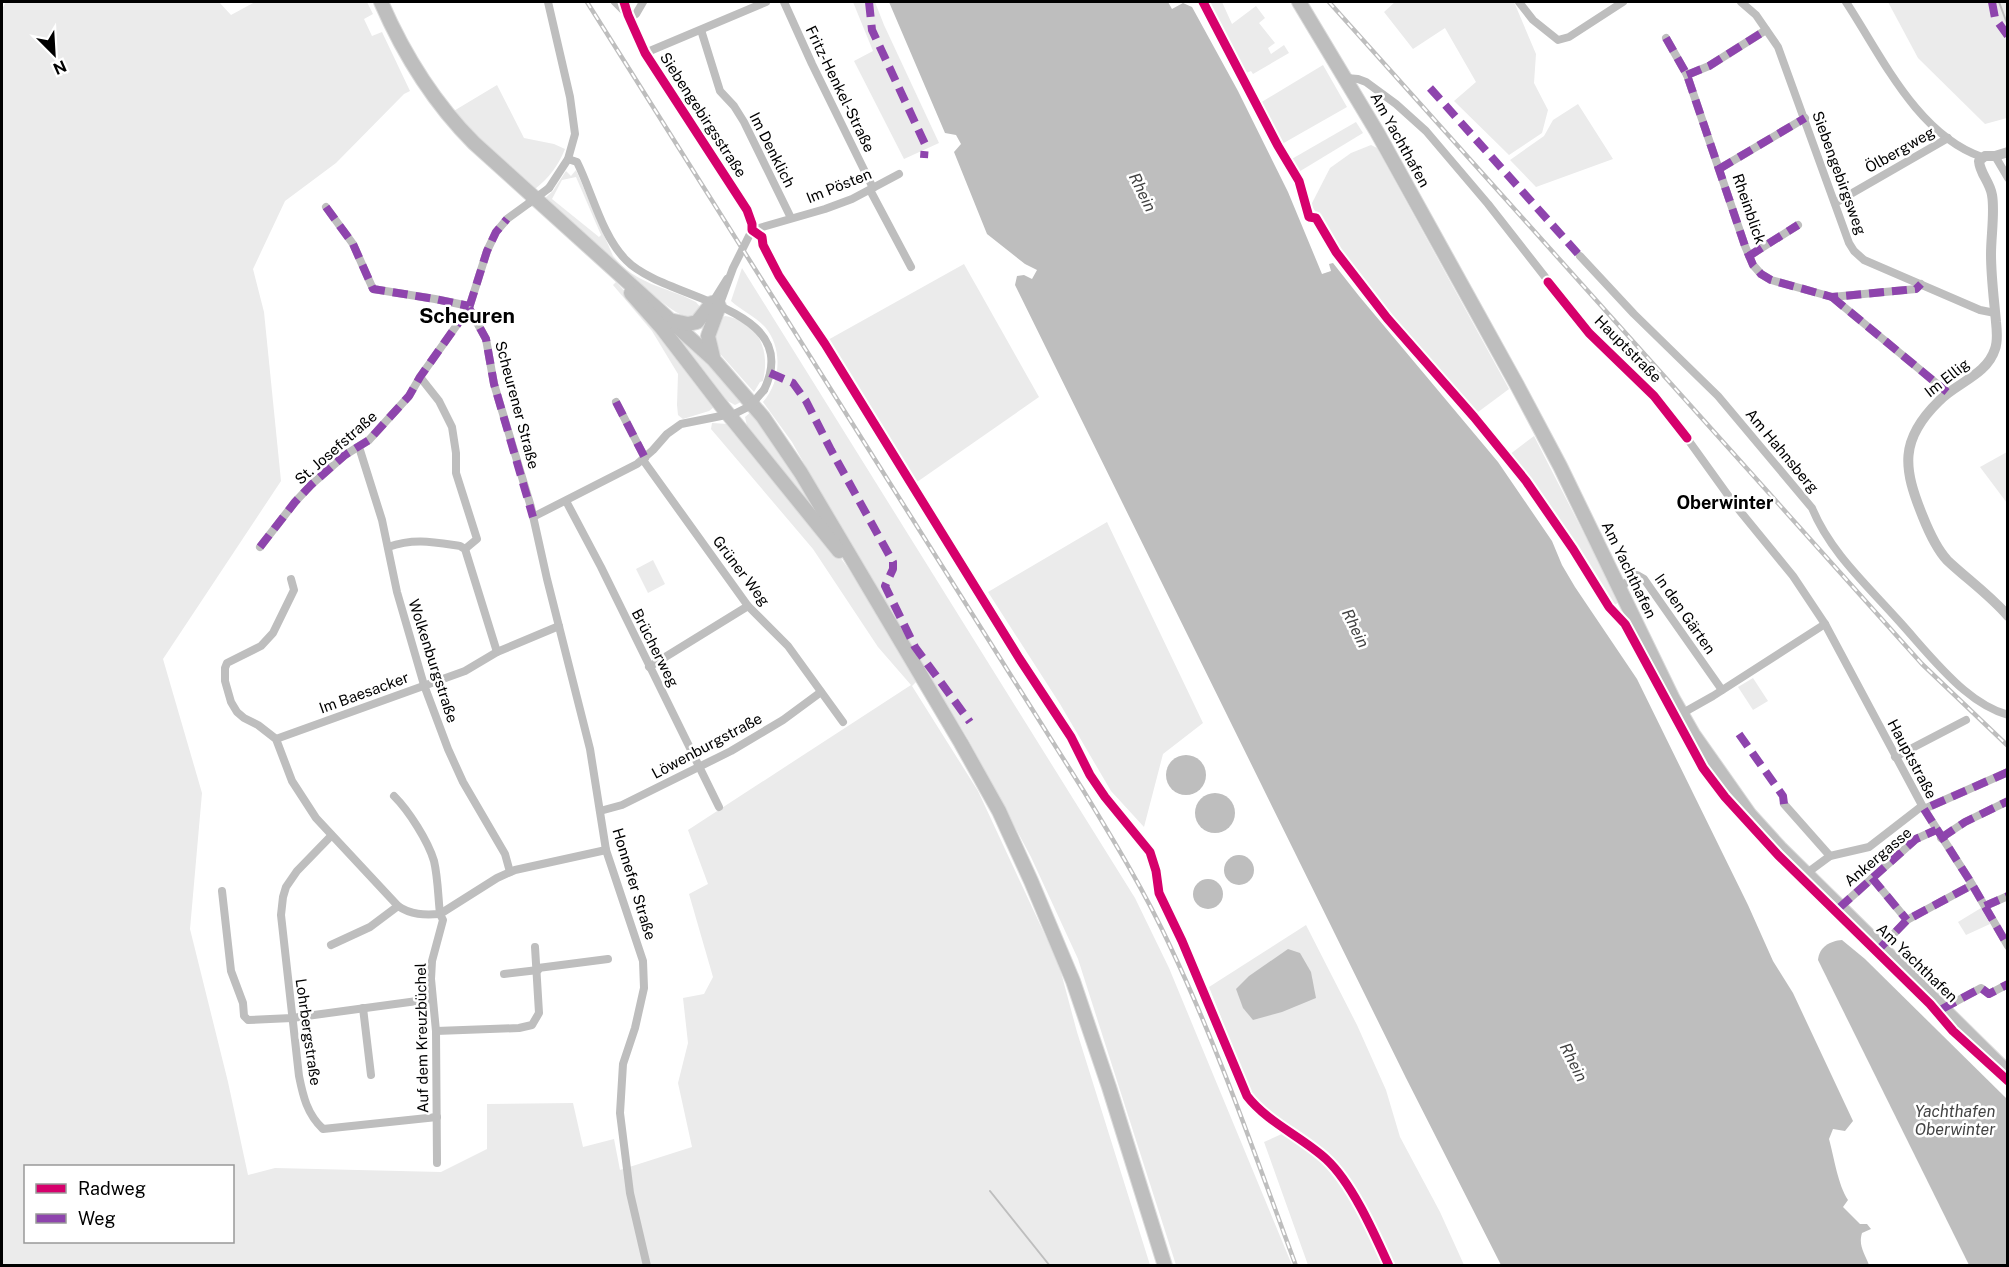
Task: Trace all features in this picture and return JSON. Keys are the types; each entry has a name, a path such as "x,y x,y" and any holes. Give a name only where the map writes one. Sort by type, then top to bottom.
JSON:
{"main road":[{"path":"381,2 420,78 448,115 474,143 713,359 747,398 789,454 999,811 1073,981 1165,1266"},
{"name":"Am Yachthafen","path":"1299,2 1346,78 1522,393 1681,714 1704,752 1750,815 1839,908 2006,1069"},
{"path":"616,270 625,287 733,414 847,560 858,568"},
{"path":"672,320 688,324 697,322 715,304"},
{"path":"713,359 708,336 715,304"}],"street":[{"path":"326,207 353,244 373,289 435,298 469,307 487,251 496,232 507,219 549,188 568,159 575,134 570,97 549,2"},
{"name":"Siebengebirgsstraße","path":"615,2 628,16"},
{"name":"Siebengebirgsstraße","path":"624,2 645,53 747,210 752,230"},
{"path":"628,16 636,14 643,2"},
{"path":"645,53 766,2"},
{"name":"Fritz-Henkel-Straße","path":"784,2 911,267"},
{"path":"1519,2 1542,28 1556,40 1560,40 1623,2"},
{"name":"Siebengebirgsweg","path":"1741,2 1756,15 1786,63 1849,243 1854,251 1864,260 1980,310 1995,313"},
{"path":"1846,2 1911,104 1948,138 1966,150 1982,157 2007,152"},
{"name":"Im Denklich","path":"701,30 720,91 734,106 744,122 791,218"},
{"path":"1687,75 1709,66 1766,30"},
{"name":"Rheinblick","path":"1666,38 1687,75 1749,256 1761,274 1771,280 1832,297 1916,289 1921,284"},
{"name":"Hauptstraße","path":"1346,78 1363,81 1396,104 1426,131 1462,171 1589,333 1641,382 1671,416 1735,505 1793,576 1825,624 1923,808 1985,906 2007,946"},
{"path":"1719,169 1804,118"},
{"name":"Ölbergweg","path":"1835,203 1948,138"},
{"path":"1995,156 2007,178"},
{"name":"Im Ellig","path":"1982,157 1979,161 1980,168 1992,192 1993,202 1991,256 1996,349 1989,362 1947,392 1929,411 1910,443 1909,481 1929,532 1939,549 1947,559 1993,599 2007,616"},
{"path":"533,517 644,459 667,434 681,424 733,414 750,406 764,390 770,373 771,358 763,336 751,323 715,304 659,281 627,261 610,237 577,162 568,159"},
{"name":"Im Pösten","path":"752,230 829,208 899,174"},
{"path":"1749,256 1798,225"},
{"path":"715,304 752,230"},
{"name":"Am Hahnsberg","path":"1580,256 1634,314 1718,396 1812,508 1818,524 1835,548 1943,669 1978,700 2007,716"},
{"path":"1832,297 1947,392"},
{"name":"St. Josefstraße","path":"260,547 311,485 345,455 379,430 409,396 469,307"},
{"name":"Scheurener Straße","path":"469,307 486,339 494,384 533,517"},
{"path":"420,377 439,401 452,427 456,473 477,539 465,549"},
{"path":"616,402 644,459"},
{"name":"Wolkenburgstraße","path":"358,447 382,520 399,602 424,685 463,782 505,854 510,872"},
{"name":"Grüner Weg","path":"644,459 748,606 788,646 843,722"},
{"name":"Brücherweg","path":"566,501 719,807"},
{"name":"Honnefer Straße","path":"533,517 590,749 606,850 643,961 644,988 635,1028 623,1064 620,1113 630,1193 647,1263"},
{"path":"388,547 405,541 422,541 460,546 465,549 497,652"},
{"name":"In den Gärten","path":"1620,587 1637,575 1644,579 1722,690"},
{"path":"291,579 294,590 273,633 261,646 227,663 225,681 231,702 244,718 258,724 276,739 292,781 304,801 331,836 356,859 398,906 406,912 440,914 473,892 510,872 606,850"},
{"path":"649,667 748,606"},
{"path":"1681,714 1825,624"},
{"name":"Im Baesacker","path":"276,739 465,671 497,652 559,626"},
{"name":"Löwenburgstraße","path":"600,811 622,805 760,734 821,692"},
{"path":"1895,758 1966,720"},
{"path":"1807,873 1830,856 1869,847 1923,808 2007,772"},
{"name":"Auf dem Kreuzbüchel","path":"394,796 404,805 431,852 442,920 432,961 432,999 436,1031 437,1163"},
{"name":"Ankergasse","path":"1839,908 1916,839 1939,834 2007,801"},
{"path":"1784,804 1830,856"},
{"name":"Lohrbergstraße","path":"331,836 297,871 286,887 281,915 298,1076 304,1099 311,1115 323,1129 437,1117"},
{"path":"1872,878 1907,920"},
{"path":"1880,948 1907,920 1972,885"},
{"path":"222,891 231,971 243,1003 244,1016 248,1020 292,1018 432,999"},
{"path":"1985,906 2007,896"},
{"path":"331,945 370,927 398,906"},
{"path":"436,1031 519,1028 532,1024 539,1013 535,947"},
{"path":"504,974 608,959"},
{"path":"1942,1009 1981,988 1989,994 2007,984"},
{"path":"363,1008 371,1075"}],"shaded area":[{"path":"6,2 219,2 231,15 255,2 367,2 373,14 364,19 372,36 382,32 410,91 404,94 336,163 285,201 253,269 264,312 281,481 163,659 202,793 190,929 228,1082 248,1175 275,1168 441,1172 487,1149 487,1104 573,1103 583,1147 614,1139 620,1170 692,1147 678,1083 688,1043 683,998 704,994 713,977 689,894 708,884 688,830 911,685 878,647 813,549 711,429 712,423 728,424 827,539 848,568 903,655 917,681 912,686 978,791 1059,965 1077,1032 1150,1265 2,1265 2,9"},
{"path":"853,2 875,2 939,143 904,159 854,61 873,51"},
{"path":"1210,2 1222,2 1232,24 1256,6 1265,18 1259,23 1275,43 1268,48 1271,54 1284,45 1289,53 1253,74 1251,71 1244,74 1223,35 1225,33"},
{"path":"1395,2 1514,2 1536,54 1534,83 1548,110 1542,133 1509,155 1454,101 1476,82 1445,28 1413,49 1384,12"},
{"path":"1888,2 2007,2 2007,118 1985,124 1918,58"},
{"path":"1323,65 1347,107 1282,144 1260,103"},
{"path":"497,85 524,138 554,144 565,149 553,171 535,189 452,112"},
{"path":"1578,104 1613,159 1536,187 1510,160 1544,136 1553,120"},
{"path":"1356,122 1363,133 1297,173 1290,160"},
{"path":"1371,145 1377,148 1509,389 1474,415 1385,310 1311,205 1330,168 1351,153"},
{"path":"576,170 613,256 622,266 641,279 696,302 701,308 693,319 668,307 630,277 544,199 553,191 566,171 571,176","holes":["576,177 601,235 599,237 552,199 562,180"]},
{"path":"964,264 1039,397 917,482 866,409 826,341"},
{"path":"742,268 1135,898 1169,968 1292,1265 1176,1265 1078,959 1031,857 968,739 874,588 792,442 763,402 769,394 776,375 777,355 771,335 765,327 731,301"},
{"path":"616,282 643,311 714,407 709,411 683,419 678,415 678,374 652,331 613,285"},
{"path":"725,316 747,324 760,340 765,359 765,370 763,381 754,392 715,348 714,337 720,319"},
{"path":"661,318 711,366 743,401 735,405 722,398"},
{"path":"752,411 789,462 831,532 747,426 745,417"},
{"path":"1534,436 1619,602 1612,607 1574,545 1509,455"},
{"path":"2007,452 2007,503 1980,467"},
{"path":"1107,522 1203,723 1163,754 1144,827 1111,791 1060,704 988,592"},
{"path":"653,560 665,584 648,593 636,569"},
{"path":"1753,678 1768,701 1753,710 1738,687"},
{"path":"1981,908 1990,924 1966,935 1958,922"},
{"path":"1306,925 1357,1025 1386,1090 1400,1137 1440,1212 1464,1265 1391,1265 1363,1206 1344,1176 1328,1157 1258,1102 1250,1090 1209,987"},
{"path":"1284,1133 1308,1150 1331,1171 1349,1196 1385,1265 1308,1265 1264,1142"}],"water":[{"name":"Rhein","path":"889,2 1168,2 1172,9 1183,3 1192,7 1238,91 1288,192 1322,274 1331,271 1329,264 1333,263 1498,462 1552,541 1575,587 1637,679 1748,905 1773,961 1793,993 1853,1121 1845,1131 1833,1129 1829,1139 1839,1179 1848,1200 1843,1207 1860,1224 1867,1224 1871,1229 1862,1233 1861,1238 1862,1250 1869,1265 1501,1265 1406,1078 1015,285 1017,276 1024,275 1032,279 1037,270 1025,264 987,234 954,152 961,144 956,135 945,133"},
{"path":"1186,755 1200,761 1206,775 1200,789 1186,795 1172,789 1166,775 1172,761"},
{"path":"1215,793 1229,799 1235,813 1229,827 1215,833 1201,827 1195,813 1201,799"},
{"path":"1239,855 1250,859 1254,870 1250,881 1239,885 1228,881 1224,870 1228,859"},
{"path":"1208,879 1219,883 1223,894 1219,905 1208,909 1197,905 1193,894 1197,883"},
{"name":"Yachthafen Oberwinter","path":"1842,940 1865,959 2007,1099 2007,1265 1969,1265 1818,960 1820,952 1826,946"},
{"path":"1288,949 1300,953 1311,972 1316,998 1282,1012 1253,1020 1243,1008 1236,989 1249,976"}],"waterway":[{"path":"1999,2 2008,26"},
{"path":"990,1191 1050,1266"}],"railway":[{"path":"587,2 1083,790 1129,867 1160,926 1205,1024 1296,1266"},
{"path":"1329,2 1922,664 2008,746"}],"marked path":[{"path":"869,2 872,30 925,144 924,158"},
{"path":"1992,2 1995,18 2008,36"},
{"path":"1687,75 1709,66 1766,30"},
{"path":"1666,38 1687,75 1745,246 1753,265 1761,274 1771,280 1832,297 1916,289 1921,284"},
{"path":"1430,88 1580,256"},
{"path":"1719,169 1805,118"},
{"path":"326,207 353,244 373,289 469,306"},
{"path":"260,547 311,485 345,455 369,440 409,396 469,308 487,251 496,232 507,219"},
{"path":"1749,256 1798,225"},
{"path":"1832,297 1947,392"},
{"path":"469,308 486,339 494,384 533,517"},
{"path":"770,373 793,383 806,401 893,562 893,569 885,586 915,647 970,722"},
{"path":"616,402 645,458"},
{"path":"1739,734 1783,796 1784,804"},
{"path":"2008,772 1924,809 2008,946"},
{"path":"1941,838 1965,822 2008,801"},
{"path":"1839,908 1916,839 1936,830"},
{"path":"1872,878 1907,920"},
{"path":"1880,948 1907,920 1972,885"},
{"path":"1985,906 2008,896"},
{"path":"1942,1009 1981,988 1989,994 2008,984"}],"cycle path":[{"path":"624,2 645,53 747,210 752,230 762,237 763,245 779,276 825,344 1019,658 1071,737 1090,775 1150,852 1159,893 1182,941 1247,1096 1264,1114 1317,1151 1336,1169 1362,1209 1389,1266"},
{"path":"1203,2 1278,146 1299,181 1309,217 1316,218 1336,252 1387,318 1474,417 1526,481 1573,549 1609,607 1625,624 1703,768 1725,797 1778,855 1930,1004 1953,1031 2008,1081"},
{"path":"1548,282 1589,333 1654,396 1687,438"}],"district":[{"name":"Scheuren","path":"467,316"},
{"name":"Oberwinter","path":"1725,503"}]}
